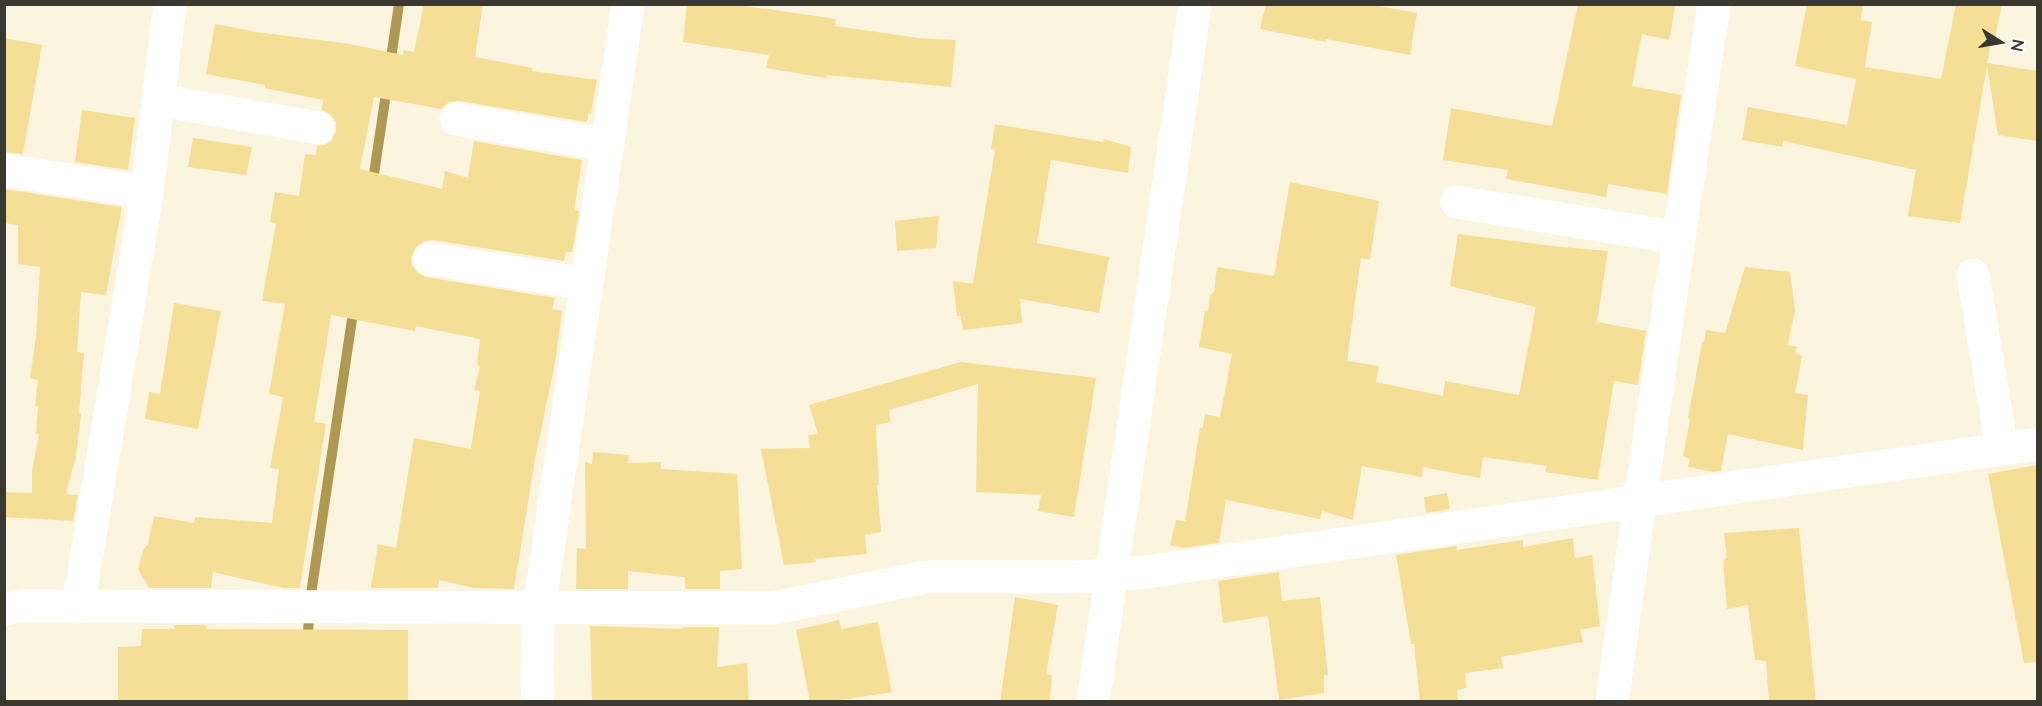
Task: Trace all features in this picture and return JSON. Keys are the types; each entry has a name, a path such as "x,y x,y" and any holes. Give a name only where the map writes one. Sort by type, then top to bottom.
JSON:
{"street":[{"path":"78,607 147,192 170,4"},
{"path":"537,702 538,608 628,4"},
{"path":"1093,702 1195,4"},
{"path":"1612,702 1714,4"},
{"path":"159,100 318,128"},
{"path":"456,119 608,145"},
{"path":"4,170 147,192"},
{"path":"1457,202 1679,238"},
{"path":"430,259 587,284"},
{"path":"1973,275 2002,449"},
{"path":"4,609 23,606 774,608 927,577 1081,577 1146,572 2037,444"}],"building":[{"path":"424,4 483,4 475,57 533,68 532,71 597,80 591,114 588,113 587,122 459,101 449,102 441,109 374,97 360,169 442,189 445,171 468,178 474,141 582,160 574,210 579,211 577,225 572,252 566,252 564,261 433,240 424,241 416,247 411,257 412,265 418,273 426,277 555,298 552,309 562,311 555,363 535,459 514,589 474,588 439,580 438,588 371,588 378,544 396,548 414,438 471,449 480,391 474,390 480,367 477,364 480,339 416,326 415,331 331,315 314,422 326,424 300,588 283,588 213,572 211,588 149,588 138,569 143,550 148,544 154,516 194,523 195,517 272,523 279,469 270,468 283,397 269,394 285,304 262,301 276,223 270,222 275,192 299,196 305,154 316,155 317,146 325,145 332,140 336,131 336,122 330,114 322,110 323,100 265,88 265,85 206,74 215,24 256,32 350,44 403,55 404,50 414,52"},
{"path":"687,4 727,4 768,9 836,19 835,26 919,38 956,40 951,87 827,75 826,78 766,68 769,55 683,42"},
{"path":"1266,4 1367,4 1417,13 1410,55 1260,29"},
{"path":"1578,4 1676,4 1669,40 1642,34 1632,86 1681,95 1667,194 1608,184 1606,197 1506,179 1508,170 1443,160 1451,108 1552,126"},
{"path":"1807,4 1863,4 1861,20 1872,22 1865,67 1941,79 1956,4 2002,4 1994,43 1991,43 1987,63 2037,71 2037,141 1998,135 1987,66 1960,223 1908,216 1916,170 1783,141 1782,147 1742,140 1748,107 1847,125 1856,79 1795,66"},
{"path":"4,38 42,45 23,154 4,152"},
{"path":"82,110 135,118 128,170 75,162"},
{"path":"995,124 1103,142 1104,139 1131,147 1128,173 1051,160 1037,243 1109,257 1099,313 1020,299 1022,323 963,330 961,316 957,316 953,281 973,284 995,150 991,149"},
{"path":"193,138 252,147 246,175 188,167"},
{"path":"1290,182 1379,201 1370,260 1361,258 1347,361 1379,366 1376,382 1443,396 1445,381 1519,395 1536,307 1450,286 1458,234 1608,251 1597,322 1646,331 1638,385 1614,381 1598,480 1545,472 1547,466 1483,457 1480,478 1423,467 1422,477 1362,466 1353,520 1322,511 1320,519 1226,500 1219,543 1182,548 1170,545 1176,520 1185,521 1200,428 1203,427 1205,414 1220,417 1232,354 1199,347 1205,311 1208,312 1210,295 1214,292 1217,267 1274,276"},
{"path":"4,189 122,207 106,295 81,292 77,352 84,353 79,414 81,414 76,457 66,494 78,495 73,521 4,517 4,492 32,493 32,472 39,434 36,434 38,406 35,406 38,380 30,378 36,337 40,267 18,264 18,225 4,223"},
{"path":"939,216 936,248 897,251 895,221"},
{"path":"1745,267 1790,272 1795,310 1788,345 1797,347 1795,352 1802,356 1795,393 1808,395 1803,450 1728,434 1721,471 1714,472 1688,467 1690,459 1683,456 1702,343 1706,330 1725,333"},
{"path":"174,303 221,311 198,429 145,419 149,392 160,394"},
{"path":"961,362 1096,378 1074,517 1038,511 1041,495 976,492 978,384 889,410 891,422 876,425 879,485 877,485 881,532 865,535 867,554 815,559 816,562 784,565 761,449 810,448 808,435 818,434 809,405"},
{"path":"593,452 629,455 628,463 661,462 661,469 737,474 742,569 720,571 720,589 685,589 685,577 628,571 628,589 576,589 577,548 586,549 585,462 592,464"},
{"path":"2037,465 2037,662 2024,663 1988,474"},
{"path":"1447,493 1450,509 1426,513 1424,497"},
{"path":"1799,528 1816,702 1769,702 1766,661 1755,660 1748,605 1727,609 1723,561 1727,558 1724,533"},
{"path":"1573,538 1575,558 1592,555 1600,626 1580,630 1583,642 1501,657 1503,668 1465,673 1466,688 1457,690 1458,702 1420,702 1414,644 1411,644 1396,555 1456,546 1457,550 1523,540 1523,547"},
{"path":"1279,572 1282,601 1320,597 1328,675 1324,675 1324,693 1279,700 1268,616 1223,623 1218,581"},
{"path":"1015,597 1058,605 1046,674 1052,675 1050,701 1000,702"},
{"path":"839,620 841,629 878,622 892,692 829,702 810,702 796,630"},
{"path":"173,625 206,625 206,629 408,630 408,702 118,702 118,647 141,646 142,629 175,629"},
{"path":"590,626 683,629 683,627 719,627 717,667 747,663 749,702 592,702"}],"waterway":[{"path":"390,65 399,4"},
{"path":"372,187 387,87"},
{"path":"307,644 311,594 354,306"}]}
